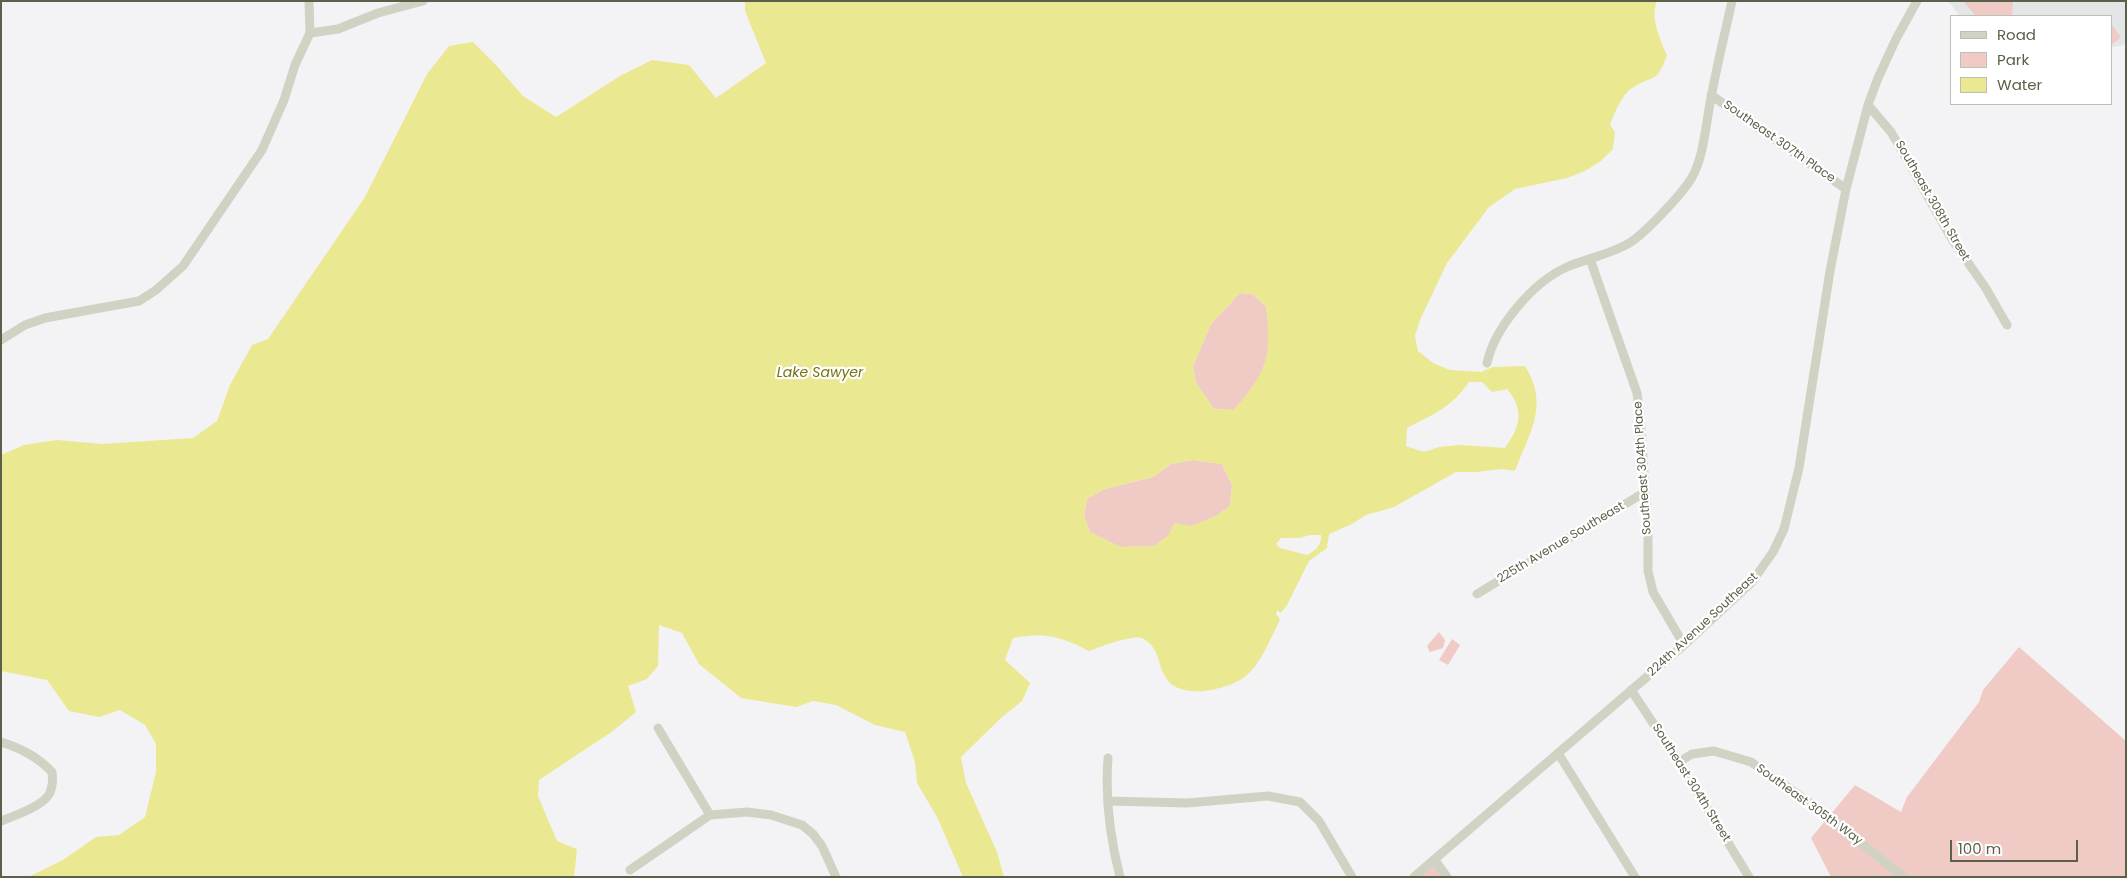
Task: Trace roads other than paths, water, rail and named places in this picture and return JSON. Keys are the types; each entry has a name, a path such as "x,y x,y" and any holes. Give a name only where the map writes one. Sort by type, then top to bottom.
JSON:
{"street":[{"path":"1,340 25,325 45,318 139,301 156,290 184,266 262,150 284,100 295,65 310,33 309,1"},
{"path":"310,33 338,29 378,14 423,1"},
{"path":"1487,363 1490,350 1498,334 1524,300 1550,276 1630,242 1649,225 1691,179 1699,162 1711,95 1732,1"},
{"name":"224th Avenue Southeast","path":"1414,877 1684,645 1750,584 1768,562 1784,530 1799,468 1830,271 1846,189 1868,105 1896,39 1917,1"},
{"name":"Southeast 307th Place","path":"1711,95 1846,189"},
{"name":"Southeast 308th Street","path":"1868,105 1901,149 1952,241 1985,287 2008,325"},
{"name":"Southeast 304th Place","path":"1590,259 1637,393 1648,532 1648,571 1653,592 1684,645"},
{"name":"225th Avenue Southeast","path":"1477,594 1645,492"},
{"name":"Southeast 304th Street","path":"1631,690 1679,762 1749,877"},
{"path":"658,728 710,815"},
{"path":"1,742 19,748 42,761 52,772 53,783 48,796 23,812 1,821"},
{"name":"Southeast 305th Way","path":"1679,762 1692,754 1714,751 1751,762 1807,800 1904,877"},
{"path":"1558,753 1634,877"},
{"path":"1108,758 1106,782 1111,843 1120,877"},
{"path":"1109,801 1187,803 1268,796 1300,802 1319,821 1352,877"},
{"path":"630,870 710,815 746,812 771,815 802,826 813,834 822,846 836,877"},
{"path":"1435,860 1447,877"}],"water":[{"name":"Lake Sawyer","path":"745,1 1657,1 1655,21 1667,55 1664,64 1654,77 1632,88 1622,100 1610,125 1615,132 1613,149 1601,161 1585,171 1567,178 1515,189 1489,207 1447,263 1420,320 1415,336 1418,351 1433,363 1450,370 1481,372 1493,367 1525,366 1532,380 1537,407 1531,432 1515,471 1502,469 1456,472 1394,507 1366,515 1352,524 1329,534 1327,548 1309,561 1287,605 1281,613 1277,610 1276,614 1280,620 1256,665 1246,676 1238,681 1216,689 1193,691 1173,685 1163,673 1153,647 1144,639 1133,638 1117,641 1089,651 1052,637 1034,635 1013,638 1005,660 1030,683 1022,701 1002,717 961,757 966,783 997,852 1004,877 963,877 937,817 917,783 915,762 905,732 875,725 836,705 813,701 796,707 741,698 699,664 682,633 659,625 658,666 647,679 628,686 636,712 613,731 539,780 538,796 557,841 577,849 574,877 28,877 63,860 96,837 119,835 145,817 156,772 156,744 145,725 120,710 99,717 69,711 47,680 1,671 1,455 24,445 57,440 102,444 193,438 217,421 230,385 252,345 268,339 365,197 427,74 449,46 473,42 523,96 556,117 620,76 652,60 689,65 716,98 766,63 745,11","holes":["1240,293 1252,294 1266,306 1268,338 1265,362 1254,384 1234,410 1214,409 1196,383 1193,366 1211,324","1469,382 1482,382 1492,392 1507,389 1516,404 1518,418 1514,433 1505,448 1460,445 1439,447 1424,452 1406,446 1407,428 1426,419 1449,404","1193,460 1222,464 1232,485 1230,506 1216,516 1191,526 1174,523 1168,536 1154,546 1120,547 1090,532 1084,516 1087,499 1104,489 1153,477 1171,464","1310,535 1321,535 1317,547 1307,555 1280,548 1276,544 1281,538 1300,538"]}]}
